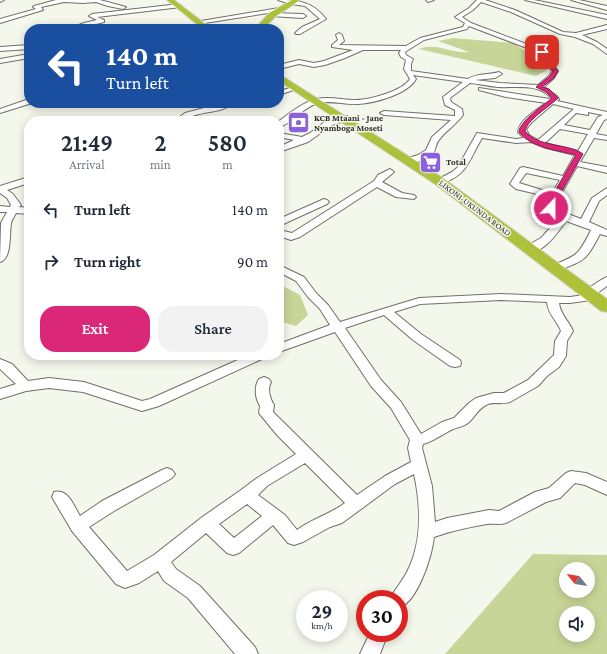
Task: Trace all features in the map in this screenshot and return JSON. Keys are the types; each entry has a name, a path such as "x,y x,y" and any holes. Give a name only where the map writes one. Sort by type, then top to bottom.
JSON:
{"highway":[{"path":"170,0 201,24"},
{"path":"264,24 279,10 293,2"},
{"name":"LIKONI-UKUNDA ROAD","path":"284,80 439,181 607,307"}],"street":[{"path":"0,21 34,12 41,9 36,7 60,0 83,2 97,0 111,6 159,8"},
{"path":"280,0 309,5 307,6 313,8 312,10 323,19 320,22 305,27 298,33"},
{"path":"539,87 552,77 555,71 542,54 543,52 469,24 458,17 471,9 480,0 513,11 562,33 576,36 598,45 607,52"},
{"path":"533,0 607,17"},
{"path":"573,0 607,8"},
{"path":"86,24 102,21 92,17 96,15 179,6"},
{"path":"198,22 279,10"},
{"path":"272,16 288,17"},
{"path":"284,122 317,101 359,102 406,88 411,84 413,79 408,72 407,65 410,59 403,56 402,53 406,48 422,39 464,29 469,24"},
{"path":"576,36 607,27"},
{"path":"339,35 341,40 334,46 347,48 406,48"},
{"path":"0,49 24,47"},
{"path":"284,66 301,62 314,65 325,63 343,57 362,48"},
{"path":"1,59 24,57"},
{"path":"408,72 467,83 521,84 548,90 555,98 529,120 522,129 524,135 536,142"},
{"path":"408,161 421,157 430,151 435,139 459,115 458,109 448,103 446,98 478,76 494,76 499,74"},
{"path":"467,83 481,89 506,95 519,95 606,116"},
{"path":"481,89 488,84"},
{"path":"284,92 296,88"},
{"path":"0,111 24,104"},
{"path":"186,116 217,108"},
{"path":"536,142 558,126 574,111 606,116"},
{"path":"384,113 457,118"},
{"path":"555,268 578,259 602,231 553,212 552,203 598,124 606,116"},
{"path":"284,148 305,140 318,132 326,124 344,118"},
{"path":"558,126 607,138"},
{"path":"439,181 450,179 461,169 480,135 513,141 536,142 580,154"},
{"path":"284,136 305,140"},
{"path":"575,163 607,170"},
{"path":"555,196 519,187 514,184 523,170 566,179"},
{"path":"284,234 293,237 377,183 381,177 390,172"},
{"path":"0,259 6,223 15,206 15,203 0,189 24,182"},
{"path":"377,183 399,195 411,197"},
{"path":"583,224 595,200 607,191"},
{"path":"284,221 324,202"},
{"path":"0,209 24,211"},
{"path":"529,249 538,247 544,242 564,217"},
{"path":"284,270 296,276 305,283 312,295 324,307 376,383 396,405 417,440 415,448 427,500 426,530 423,556 414,578 406,590"},
{"path":"284,346 361,318 419,301 501,297 570,300 591,295 607,280"},
{"path":"417,440 425,439 458,422 468,415 473,407 484,400 501,397 505,399 515,395 533,383 542,373 554,364 560,356 561,341 567,331 554,313 553,299"},
{"path":"386,311 417,337 455,363"},
{"path":"0,394 25,386 49,384 84,387 142,406 154,403 249,360"},
{"path":"0,363 7,367 25,386"},
{"path":"264,382 262,385 264,402 267,405 266,413 282,431 356,504"},
{"path":"60,497 78,526 124,580 133,577 160,560 207,523 247,496 262,482 304,456 305,453"},
{"path":"247,496 272,514 294,538 303,535 312,528 326,521 336,518 390,480 419,465"},
{"path":"78,526 108,506 168,474"},
{"path":"426,530 431,531 447,525 489,517 500,518 541,497 554,493 572,477 581,477 607,489"},
{"path":"207,523 233,548 267,521 272,514"},
{"path":"160,560 170,574 194,592 248,654"},
{"path":"370,654 375,642"}],"green space":[{"path":"453,38 513,43 542,62 547,70 536,76 419,49 425,47 438,47 469,52 438,41"},
{"path":"284,287 300,295 308,315 296,326 284,322"},
{"path":"533,554 607,555 607,654 445,654"}],"place":[{"name":"KCB Mtaani - Jane Nyamboga Moseti","path":"299,123"},
{"name":"Total","path":"431,162"}],"route":[{"path":"542,52 546,60 555,71 552,77 539,87 548,90 555,98 529,120 521,130 524,135 532,140 551,147 580,154 555,196 551,208"}]}
